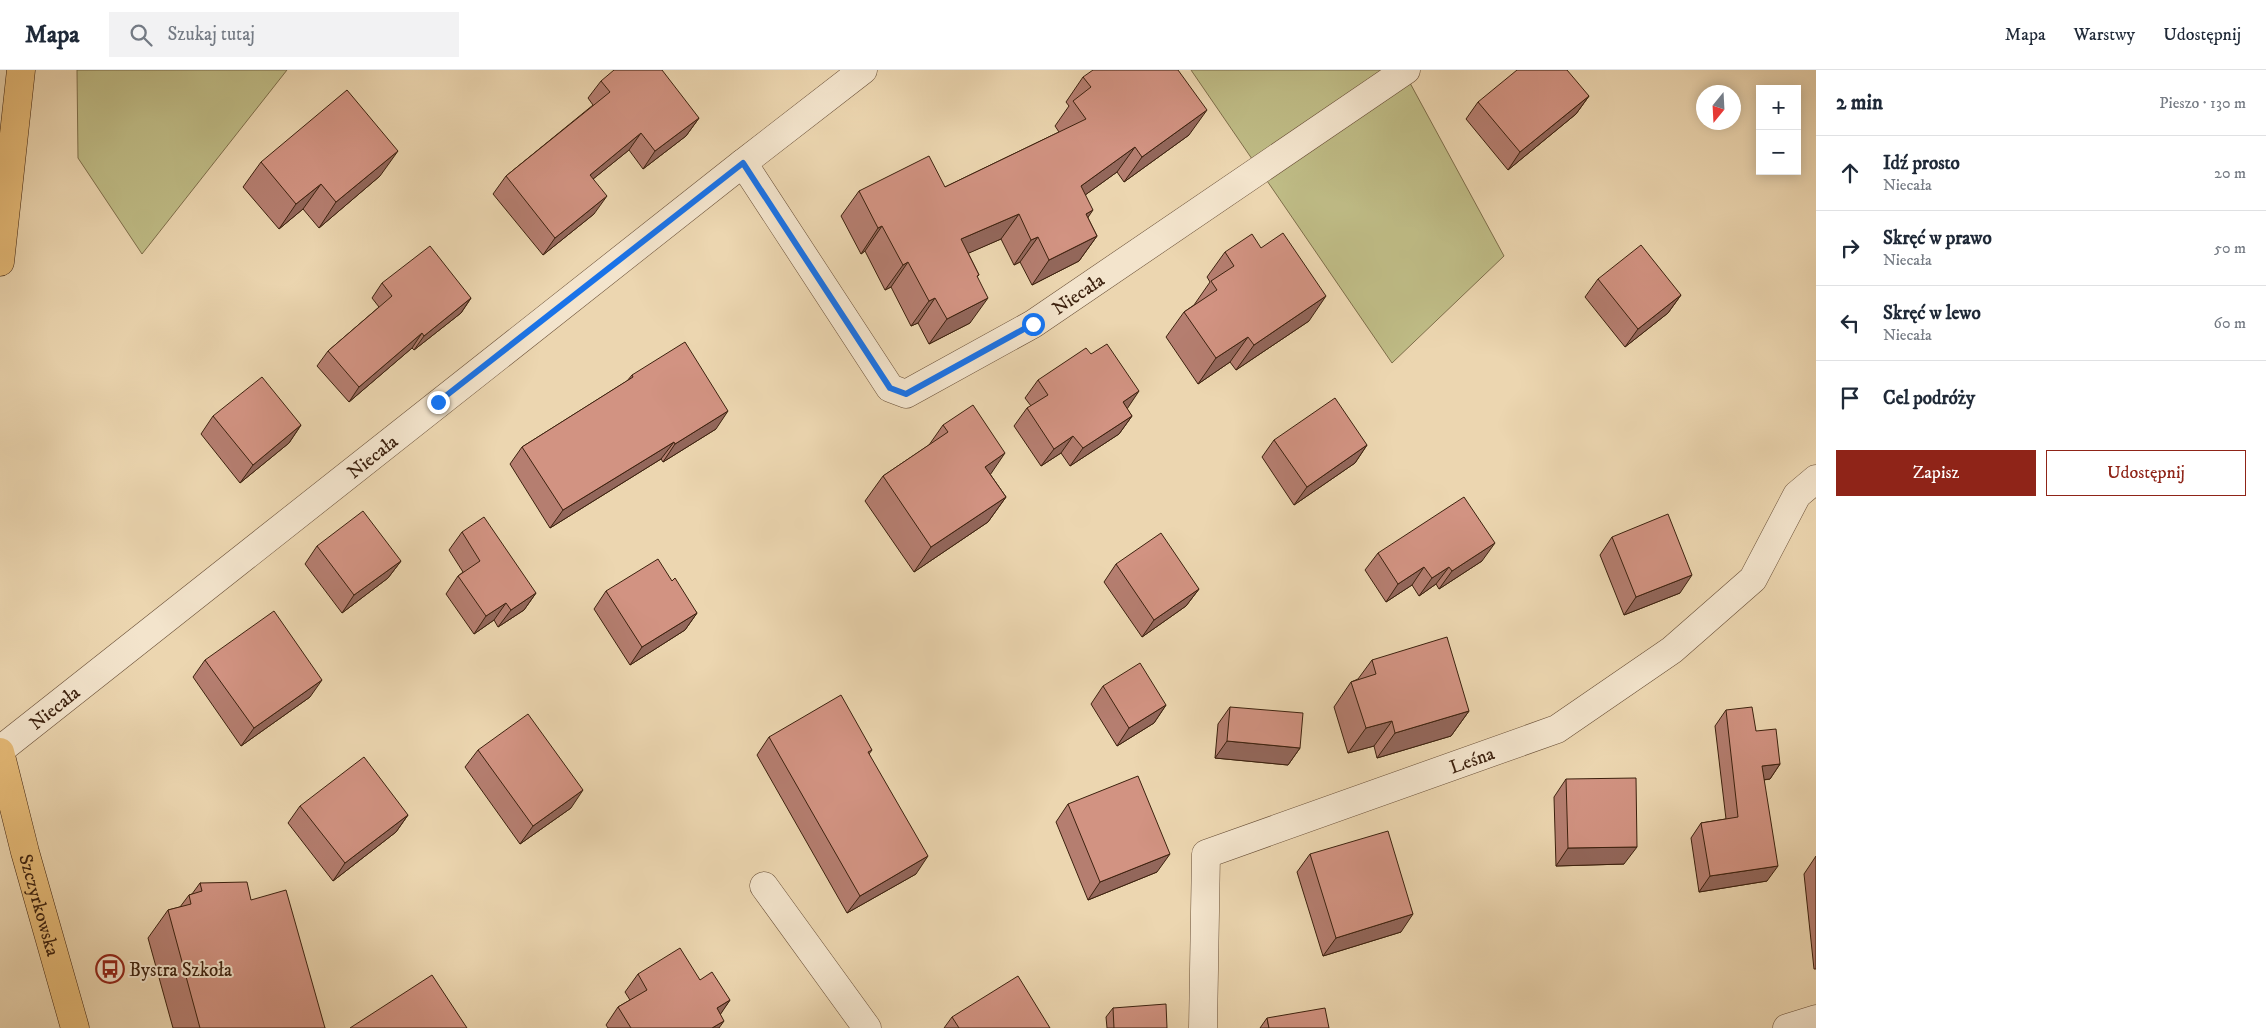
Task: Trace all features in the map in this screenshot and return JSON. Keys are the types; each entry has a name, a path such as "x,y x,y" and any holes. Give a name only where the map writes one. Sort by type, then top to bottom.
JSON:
{"main road":[{"path":"0,262 21,70"},
{"name":"Szczyrkowska","path":"0,751 25,852 75,1028"}],"street":[{"name":"Niecała","path":"0,751 863,70"},
{"name":"Niecała","path":"743,163 890,388 906,394 1033,324 1406,70"},
{"name":"Leśna","path":"1203,1028 1206,854 1557,729 1672,650 1752,579 1797,495 1816,479"},
{"path":"764,886 867,1028"},
{"path":"1787,1028 1816,1019"}],"shaded area":[{"path":"77,70 287,70 142,254 78,158"},
{"path":"1191,70 1419,70 1410,83 1504,256 1392,363"}],"building":[{"path":"614,70 662,70 699,118 655,151 641,133 590,175 607,196 555,238 506,176 610,92 601,81"},
{"path":"1093,70 1178,70 1207,110 1142,157 1135,147 1081,186 1093,210 1086,214 1097,236 1049,260 1038,237 1031,240 1019,214 961,239 988,298 947,319 935,298 929,301 908,262 903,265 882,226 878,228 859,191 929,156 945,187 1086,119 1073,101 1091,87 1083,77"},
{"path":"1517,70 1567,70 1589,96 1520,152 1478,102"},
{"path":"347,90 398,151 336,202 321,184 296,204 261,162"},
{"path":"1283,233 1326,296 1254,345 1248,337 1216,358 1184,312 1217,290 1211,281 1234,266 1225,252 1252,234 1261,248"},
{"path":"1641,245 1681,295 1638,329 1598,279"},
{"path":"430,246 471,298 424,336 422,333 359,387 328,351 392,296 382,283"},
{"path":"685,342 728,411 563,510 522,447"},
{"path":"1107,344 1139,391 1123,402 1132,416 1083,448 1073,436 1054,449 1027,408 1048,395 1038,380 1086,348 1091,354"},
{"path":"262,377 301,425 253,465 213,416"},
{"path":"1335,398 1367,445 1307,487 1274,440"},
{"path":"973,405 1005,453 985,467 1006,497 931,547 883,476 948,432 943,425"},
{"path":"1464,497 1495,543 1452,571 1449,567 1432,578 1424,567 1398,584 1378,553"},
{"path":"363,511 401,561 354,595 317,546"},
{"path":"1668,514 1692,575 1636,597 1612,537"},
{"path":"484,517 536,593 511,610 506,603 486,616 458,576 480,561 462,532"},
{"path":"1161,533 1199,589 1154,620 1116,564"},
{"path":"658,559 672,581 675,578 697,613 642,647 606,591"},
{"path":"274,611 322,680 254,728 205,660"},
{"path":"1447,637 1469,711 1395,733 1392,721 1366,728 1351,682 1376,674 1372,660"},
{"path":"1140,663 1166,705 1129,728 1103,686"},
{"path":"841,695 872,750 868,752 928,856 860,896 769,737"},
{"path":"1230,707 1303,713 1300,748 1227,741"},
{"path":"1752,707 1756,731 1776,729 1780,764 1762,766 1778,866 1710,876 1701,823 1738,817 1726,710"},
{"path":"528,714 583,790 533,826 478,750"},
{"path":"364,757 408,815 345,863 300,806"},
{"path":"1138,776 1170,854 1100,882 1068,804"},
{"path":"1636,778 1637,847 1568,848 1566,779"},
{"path":"1388,831 1413,914 1336,938 1310,854"},
{"path":"247,882 251,900 286,890 325,1028 200,1028 168,910 191,904 189,895 202,891 200,883"},
{"path":"680,948 700,980 712,972 730,1000 717,1008 724,1021 712,1028 631,1028 618,1007 647,990 638,974"},
{"path":"432,975 467,1028 350,1028"},
{"path":"1018,976 1050,1028 959,1028 952,1017"},
{"path":"1166,1004 1167,1028 1114,1028 1113,1008"},
{"path":"1325,1008 1329,1028 1269,1028 1267,1018"}],"place":[{"name":"Bystra Szkoła","path":"110,969"}],"route":[{"path":"438,402 743,163 890,388 906,394 1033,324"}]}
